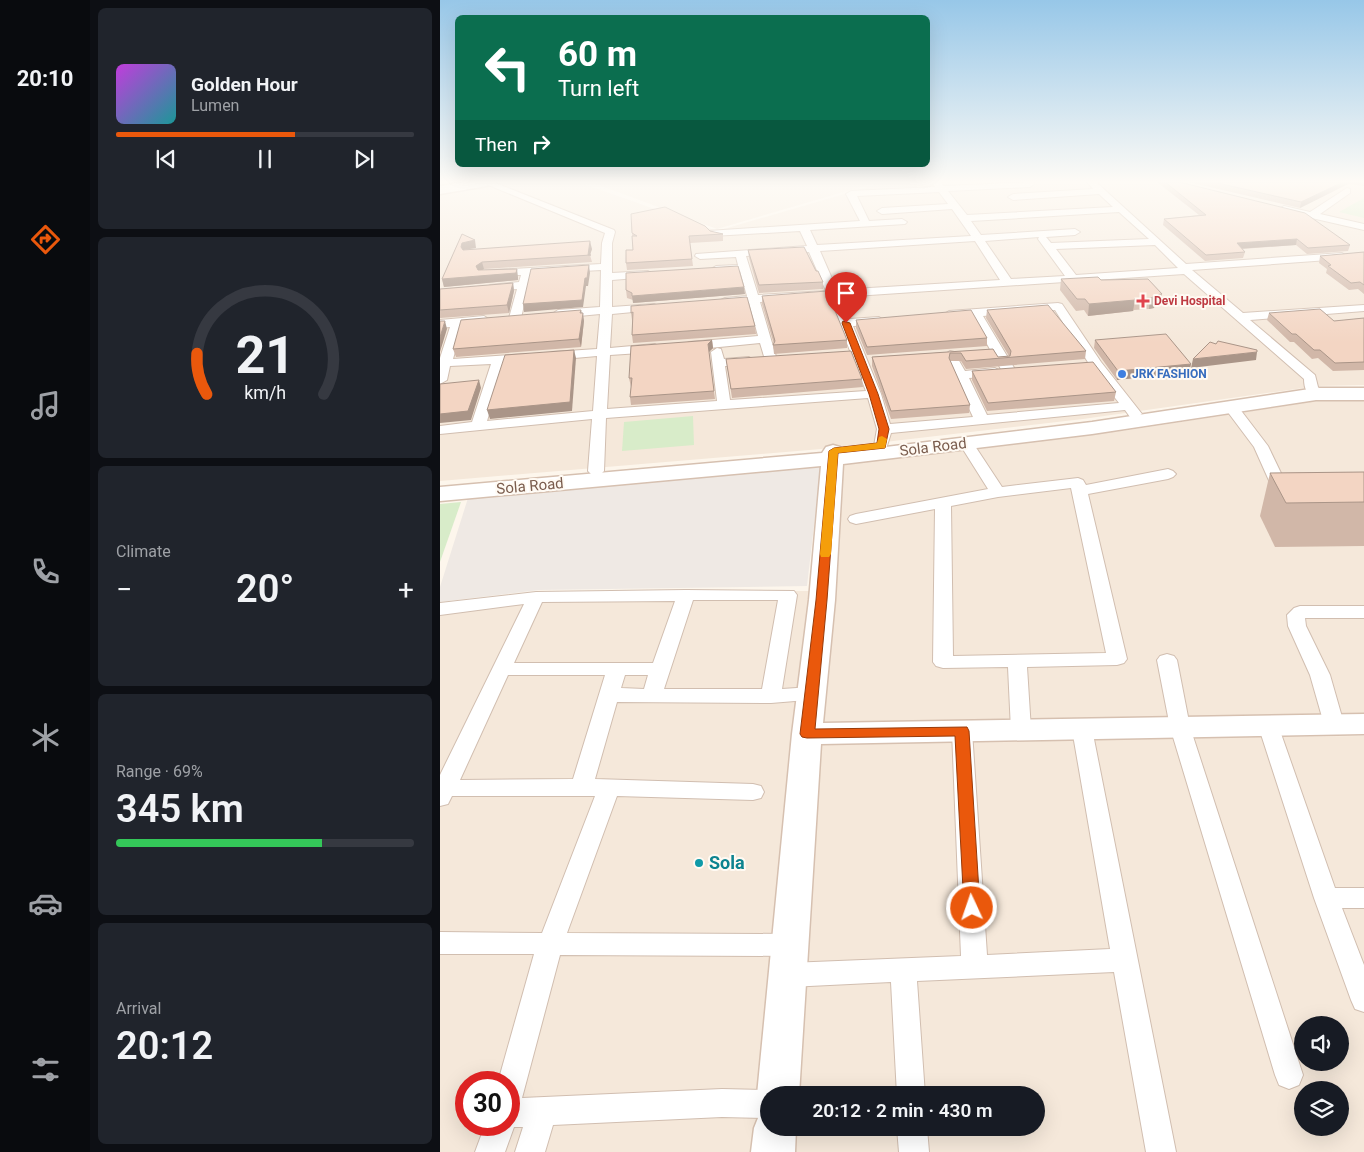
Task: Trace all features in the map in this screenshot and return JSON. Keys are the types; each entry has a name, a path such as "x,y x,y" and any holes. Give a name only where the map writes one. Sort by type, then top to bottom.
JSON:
{"main road":[{"name":"Sola Road","path":"440,494 833,454 883,437 1314,391 1364,388"},
{"name":"Sola Road","path":"440,486 596,471 966,443 1092,428 1230,407 1314,391 1364,394"},
{"path":"779,1086 807,734 822,600 833,454"},
{"path":"807,734 1364,724"},
{"path":"773,1152 774,1136"}],"street":[{"path":"596,471 606,310 606,272 602,244 607,236"},
{"path":"807,236 846,323 855,356 874,394 883,437 982,420 1128,411"},
{"path":"700,256 812,249 886,236"},
{"path":"951,236 977,238 1012,236"},
{"path":"1040,236 1073,279"},
{"path":"1077,236 1085,245"},
{"path":"1151,236 1185,269 1310,378 1314,391"},
{"path":"977,238 1008,283"},
{"path":"1049,246 1158,242"},
{"path":"697,243 705,270 743,268"},
{"path":"717,363 776,360 764,339 743,268 741,254"},
{"path":"714,302 1073,279 1350,256"},
{"path":"486,266 484,274 527,271 655,274"},
{"path":"440,324 510,318 527,271"},
{"path":"482,282 479,289 523,285"},
{"path":"542,316 664,306"},
{"path":"939,316 1058,306 1128,411"},
{"path":"1240,317 1364,308"},
{"path":"961,375 1014,371 992,351 976,313"},
{"path":"846,323 892,320"},
{"path":"443,384 444,363 457,322"},
{"path":"444,363 764,339"},
{"path":"716,344 724,406"},
{"path":"950,354 982,420"},
{"path":"855,356 878,360"},
{"path":"478,427 499,360"},
{"path":"1076,366 1096,364"},
{"path":"474,383 491,381"},
{"path":"440,430 600,414 874,394"},
{"path":"1230,407 1261,446 1288,506"},
{"path":"966,443 998,492"},
{"path":"1080,491 1168,474"},
{"path":"856,519 998,492 1078,483 1117,659 943,662 943,503"},
{"path":"652,696 686,595"},
{"path":"440,609 536,597 788,595 770,696"},
{"path":"536,597 442,791 582,787 752,792"},
{"path":"1334,724 1320,675 1297,626 1296,615 1300,612 1364,612"},
{"path":"1018,660 1021,730"},
{"path":"1167,660 1180,727 1289,1075"},
{"path":"501,669 660,668"},
{"path":"582,787 617,669"},
{"path":"610,695 770,696 812,694"},
{"path":"1268,725 1326,898 1364,1000"},
{"path":"1082,728 1161,1152"},
{"path":"962,731 975,967"},
{"path":"516,1071 550,944 609,788"},
{"path":"1326,898 1364,898"},
{"path":"440,943 791,946"},
{"path":"789,975 1126,960"},
{"path":"903,970 909,1086"},
{"path":"520,1112 722,1103 760,1104"},
{"path":"530,1152 542,1111"},
{"path":"490,1152 496,1136"},
{"path":"913,1136 914,1152"}],"shaded area":[{"path":"440,236 1364,236 1364,385 1317,386 1083,419 833,448 440,481"},
{"path":"1323,400 1364,400 1364,723 814,730 840,463 1129,430"},
{"path":"821,465 807,586 539,590 440,602 440,587 468,498"},
{"path":"812,591 766,1086 760,1086 760,1152 440,1152 440,605 539,593"},
{"path":"1364,736 1364,1152 788,1152 789,1136 1045,1136 1045,1086 793,1086 818,740"}],"green space":[{"path":"693,416 694,445 622,451 624,422"},
{"path":"461,502 440,562 440,504"}],"building":[{"path":"461,236 475,240 462,243 461,247 463,250 590,241 588,255 591,255 482,262 476,266 478,270 517,269 516,273 442,279"},
{"path":"632,236 693,236 689,236 692,259 626,263 626,250 633,250"},
{"path":"1184,236 1337,236 1350,245 1308,248 1297,239 1237,243 1245,252 1206,255"},
{"path":"804,247 823,282 759,285 748,250"},
{"path":"1364,252 1364,285 1360,282 1351,283 1328,266 1331,265 1320,256"},
{"path":"589,265 582,300 523,304 531,269"},
{"path":"738,266 744,287 632,296 632,293 626,290 626,273"},
{"path":"1098,277 1101,280 1148,279 1162,294 1150,298 1089,304 1085,299 1077,299 1061,279"},
{"path":"513,283 507,305 440,310 440,289"},
{"path":"827,291 847,340 773,345 775,341 762,296"},
{"path":"747,297 755,326 632,335 633,312 631,313 631,306"},
{"path":"1048,305 1086,351 966,361 961,353 950,353 949,358 970,405 891,411 872,357 993,349 998,357 1010,356 1011,351 987,310"},
{"path":"1320,309 1334,321 1364,318 1364,362 1335,363 1320,350 1314,350 1296,334 1292,334 1269,313"},
{"path":"581,310 580,313 583,313 579,339 453,349 461,320"},
{"path":"971,310 987,338 867,347 856,320"},
{"path":"440,321 445,321 440,337"},
{"path":"1166,334 1191,364 1118,371 1095,340"},
{"path":"712,340 708,344 714,391 630,397 632,378 629,378 631,346"},
{"path":"1218,341 1257,350 1257,352 1193,359 1210,342 1216,344"},
{"path":"574,350 570,402 487,410 505,355"},
{"path":"851,351 862,379 731,389 726,359"},
{"path":"1093,362 1116,392 988,403 972,371"},
{"path":"479,380 468,411 440,414 440,384"},
{"path":"1364,472 1364,502 1286,503 1270,473"}],"slow traffic":[{"path":"825,554 834,451 881,446 882,439"}],"place":[{"name":"Devi Hospital","path":"1143,301"},
{"name":"JRK FASHION","path":"1122,374"},
{"name":"Sola","path":"699,863"}],"route":[{"path":"846,323 874,394 884,429 881,446 834,451 832,458 822,600 807,734 962,731 972,908"}]}
